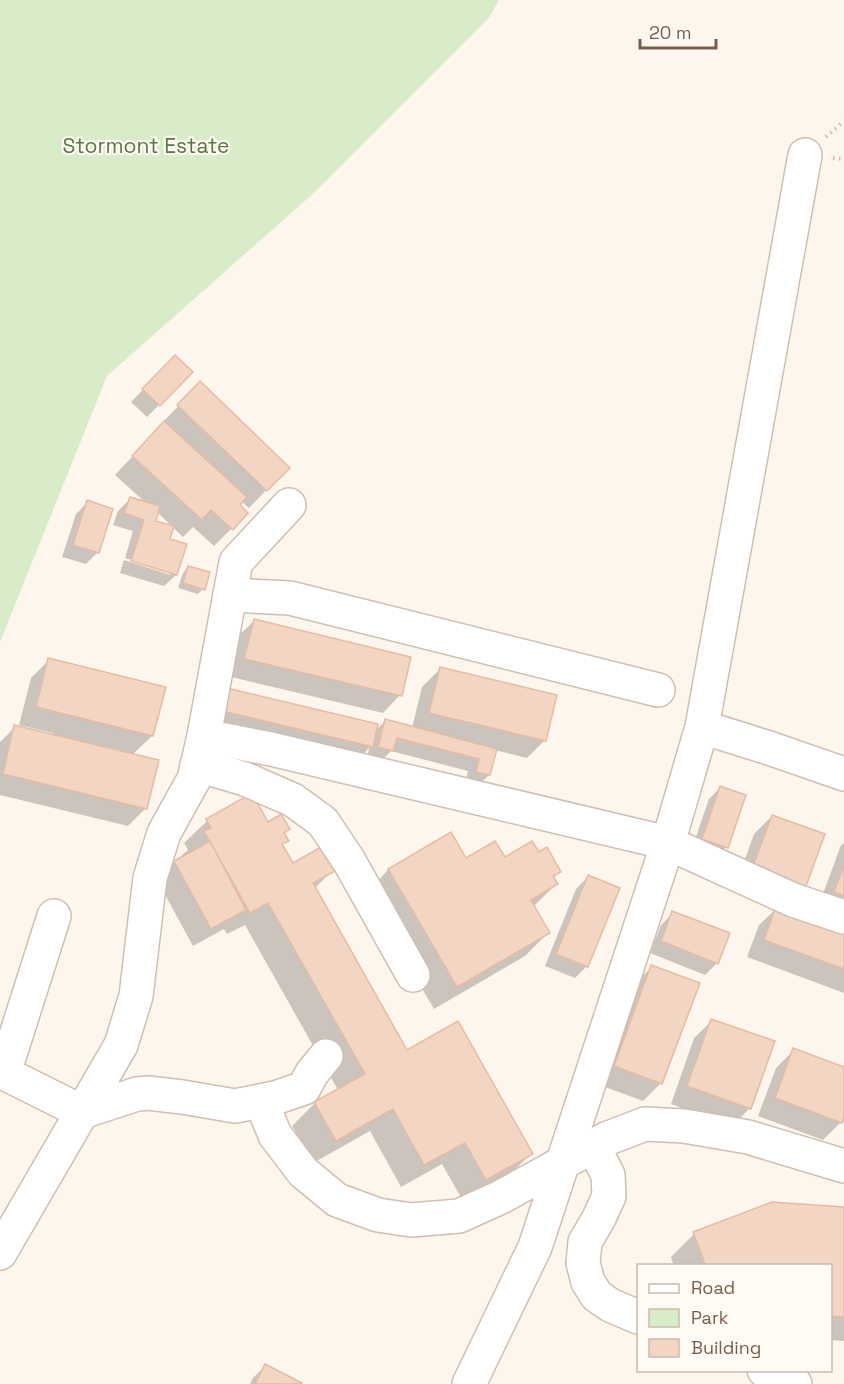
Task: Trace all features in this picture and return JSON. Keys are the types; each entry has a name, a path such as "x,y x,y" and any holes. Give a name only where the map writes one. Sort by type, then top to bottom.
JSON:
{"lane":[{"path":"469,1384 535,1246 668,843 702,727 805,154"},
{"path":"0,1252 121,1045 136,996 150,878 164,833 194,779 236,562 289,505"},
{"path":"230,595 290,598 658,690"},
{"path":"702,727 844,774"},
{"path":"201,750 271,748 668,843 793,900 844,917"},
{"path":"201,750 245,779 293,800 323,822 413,975"},
{"path":"54,916 4,1073 82,1112 137,1094 148,1093 235,1106 275,1098 304,1088 312,1073 326,1056"},
{"path":"261,1101 275,1135 303,1172 337,1200 378,1215 411,1220 459,1216 501,1197 606,1138 645,1124 684,1126 748,1137 844,1166"},
{"path":"593,1146 608,1175 609,1196 585,1242 583,1263 588,1282 597,1296 610,1305 637,1316"},
{"path":"766,1372 795,1384"}],"green space":[{"name":"Stormont Estate","path":"0,0 499,0 489,18 316,191 107,376 0,642"}],"building":[{"path":"175,355 193,372 160,406 142,389"},
{"path":"200,381 290,468 267,491 177,405"},
{"path":"164,421 247,497 240,505 248,513 233,530 211,510 202,520 132,456"},
{"path":"130,497 160,506 156,521 174,526 170,539 187,544 177,575 131,561 144,520 124,513"},
{"path":"87,500 113,509 99,553 73,545"},
{"path":"188,566 210,572 205,590 183,583"},
{"path":"254,619 411,657 402,696 244,659"},
{"path":"48,658 166,687 153,736 36,707"},
{"path":"440,667 557,695 546,741 429,713"},
{"path":"227,688 378,724 373,747 222,711"},
{"path":"385,719 497,749 490,775 476,772 479,759 397,738 393,751 378,747"},
{"path":"14,725 159,760 147,809 3,774"},
{"path":"720,786 746,795 728,848 702,839"},
{"path":"252,793 268,822 281,814 290,829 284,833 289,841 282,844 293,863 321,847 335,871 313,883 407,1050 458,1021 533,1154 486,1180 465,1143 424,1165 393,1109 336,1141 314,1102 365,1074 268,903 250,913 204,831 211,828 206,819"},
{"path":"772,815 825,834 805,889 752,869"},
{"path":"451,832 466,858 495,841 505,857 532,841 539,852 547,847 561,872 553,876 558,884 531,900 550,933 457,987 388,869"},
{"path":"210,841 246,910 211,929 174,861"},
{"path":"844,865 844,896 834,892"},
{"path":"588,875 620,888 588,967 556,954"},
{"path":"776,906 844,931 844,969 764,940"},
{"path":"672,911 730,933 718,964 661,941"},
{"path":"651,965 700,983 662,1084 614,1066"},
{"path":"711,1019 775,1041 751,1109 687,1086"},
{"path":"793,1048 844,1067 844,1118 842,1123 775,1098"},
{"path":"772,1202 844,1207 844,1317 832,1316 832,1264 705,1264 693,1232"},
{"path":"265,1364 302,1383 302,1384 255,1384"}]}
